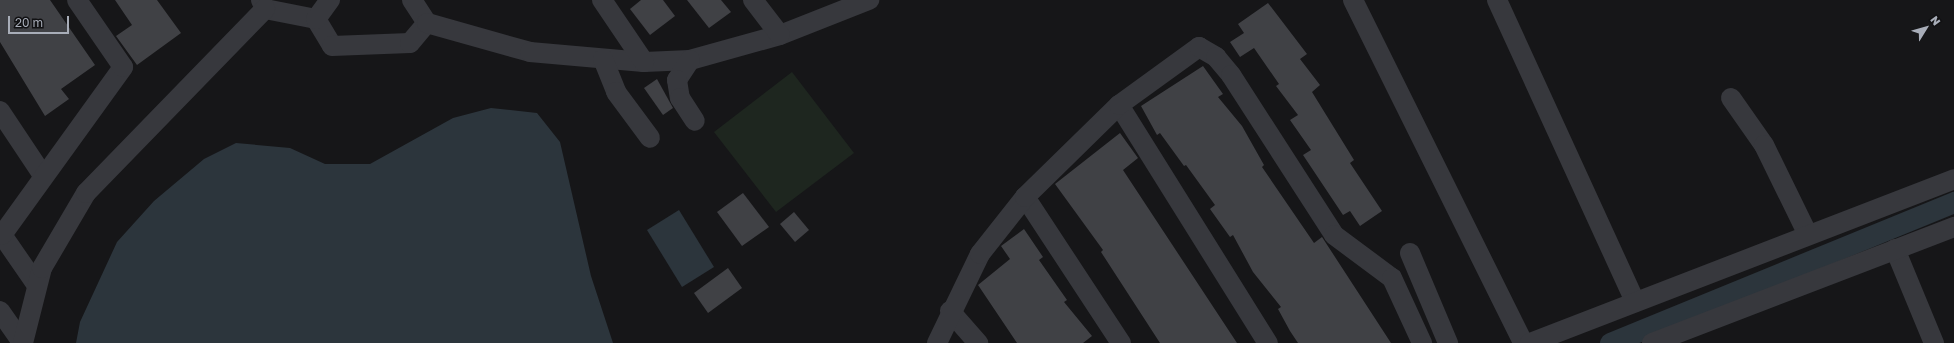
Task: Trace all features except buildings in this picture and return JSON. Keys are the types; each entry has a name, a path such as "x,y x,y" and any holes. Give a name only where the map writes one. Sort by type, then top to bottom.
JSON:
{"street":[{"path":"36,284 1,233 42,174 123,67 77,0"},
{"path":"316,19 330,0"},
{"path":"412,0 427,23 530,52 644,62 690,60 780,35 869,0"},
{"path":"602,0 644,62"},
{"path":"753,0 780,35"},
{"path":"1353,0 1523,343"},
{"path":"1497,0 1635,302"},
{"path":"23,343 36,284 86,193 263,4 316,19 332,46 410,43 427,23"},
{"path":"937,343 950,311 991,237 1025,198 1119,105 1199,47 1216,57 1334,235 1392,278 1422,343"},
{"path":"603,59 616,92 650,138"},
{"path":"690,60 677,80 680,98 695,121"},
{"path":"1731,98 1764,145 1808,235"},
{"path":"1119,105 1268,343"},
{"path":"0,111 42,174"},
{"path":"1530,343 1954,179"},
{"path":"1025,198 1121,343"},
{"path":"1652,343 1954,227"},
{"path":"1895,249 1934,343"},
{"path":"1410,254 1448,343"},
{"path":"0,311 23,343"},
{"path":"950,311 978,343"}],"shaded area":[{"path":"792,72 854,153 776,212 714,132"},
{"path":"491,108 537,113 560,142 591,276 613,343 76,343 80,322 117,242 154,201 204,159 236,143 290,148 325,164 370,164 453,118"},
{"path":"679,210 714,267 682,287 647,230"}],"waterway":[{"path":"1610,343 1954,202"}]}
